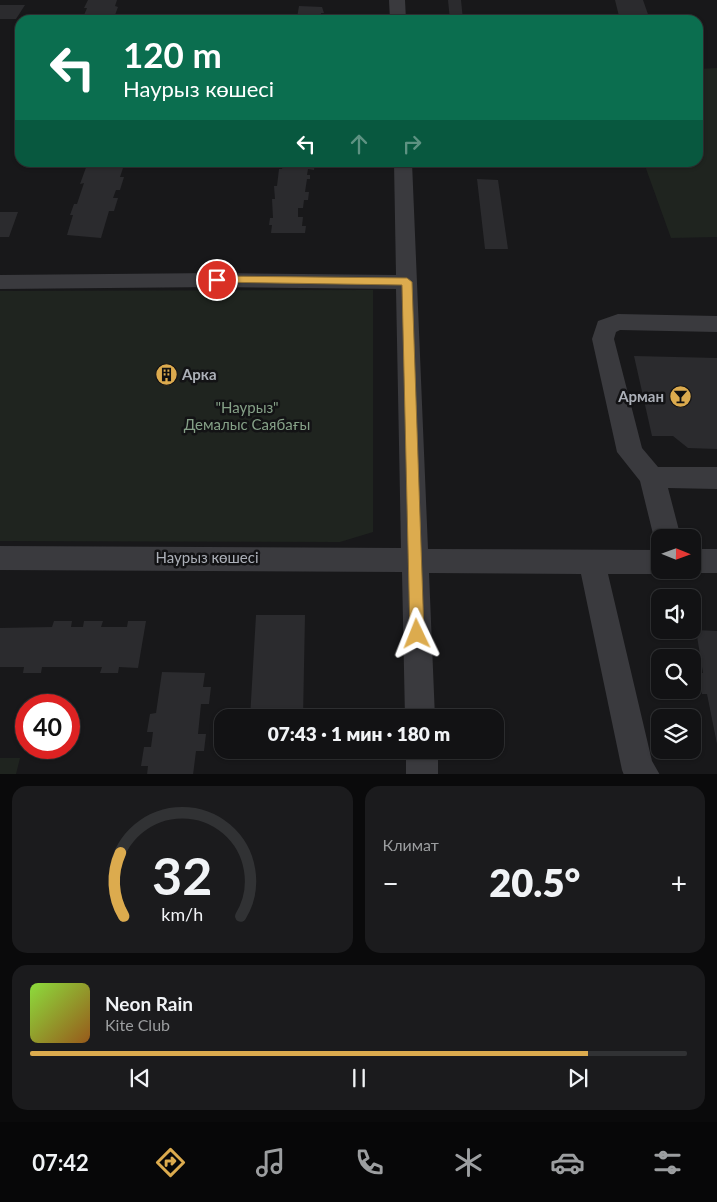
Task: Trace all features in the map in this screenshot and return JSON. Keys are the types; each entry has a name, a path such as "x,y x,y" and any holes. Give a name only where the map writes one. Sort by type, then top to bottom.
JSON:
{"street":[{"path":"398,0 398,15"},
{"path":"403,167 420,709"},
{"path":"0,282 230,280 407,282"},
{"path":"666,529 652,477 630,452 603,339 606,327 618,322 717,324"},
{"path":"652,477 717,478"},
{"name":"Наурыз көшесі","path":"0,558 651,562"},
{"path":"701,561 717,561"},
{"path":"592,562 638,770 644,774"},
{"path":"422,759 422,774"}],"green space":[{"path":"717,68 717,237 671,238 645,167 703,167 703,69"},
{"name":"\"Наурыз\" Демалыс Саябағы","path":"373,290 373,532 340,542 0,541 0,291"},
{"path":"0,758 20,759 16,774 0,774"}],"building":[{"path":"88,0 117,0 115,6 118,7 115,15 84,15 87,8 84,8"},
{"path":"448,0 461,0 462,15 450,15"},
{"path":"615,0 643,0 648,15 619,15"},
{"path":"0,5 25,5 19,15 15,15 15,19 0,19"},
{"path":"299,6 322,7 324,13 321,13 321,15 298,15"},
{"path":"86,167 127,167 123,168 120,177 124,177 120,190 116,190 113,198 118,198 114,211 109,211 101,238 67,235 73,215 70,215 74,204 77,204 84,183 80,184"},
{"path":"282,167 314,167 314,170 308,169 307,175 310,175 310,179 307,179 305,192 309,192 308,200 304,200 303,208 298,208 298,217 303,217 302,226 306,226 305,233 271,233 272,225 269,225 270,218 273,218 272,199 275,199 274,186 277,186 279,169 282,169"},
{"path":"477,179 498,180 508,249 485,249"},
{"path":"0,212 18,212 9,237 0,237"},
{"name":"Арман","path":"634,356 717,358 717,449 688,448 673,436 652,436"},
{"name":"Арка","path":"164,366 174,368 170,371 169,379 172,382 167,384 157,381 161,379 163,371 160,368"},
{"path":"256,615 305,615 303,709 251,709"},
{"path":"54,621 72,621 71,627 83,627 84,621 103,621 101,627 127,627 128,621 146,621 138,668 119,667 118,673 100,673 102,667 42,667 41,673 23,673 24,667 0,667 0,628 52,627"},
{"path":"701,630 717,631 717,744 707,694 702,694 701,689 701,673 703,673 701,649 699,649 697,639 701,639"},
{"path":"162,672 205,673 203,687 211,687 209,704 201,704 198,734 206,734 204,751 196,751 193,774 147,774 148,766 141,766 144,747 151,747 153,732 147,732 150,714 156,713"}],"place":[{"name":"Арка","path":"166,375"},
{"name":"Арман","path":"680,397"}],"route":[{"path":"217,280 407,282 417,634"}]}
